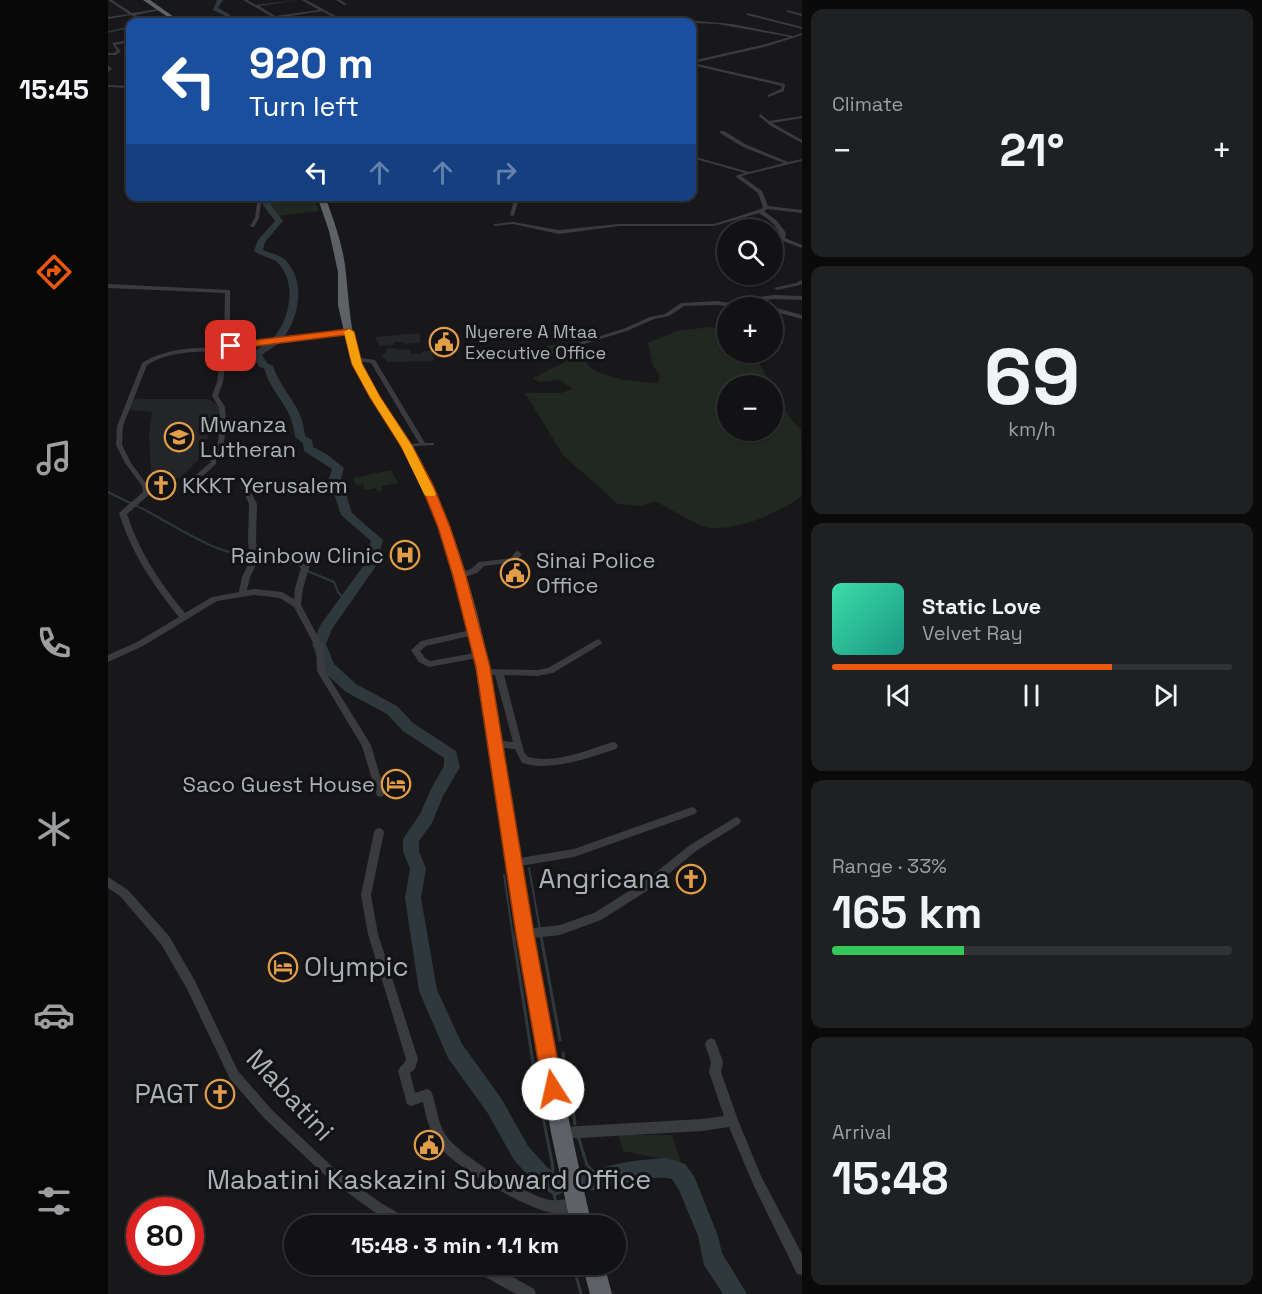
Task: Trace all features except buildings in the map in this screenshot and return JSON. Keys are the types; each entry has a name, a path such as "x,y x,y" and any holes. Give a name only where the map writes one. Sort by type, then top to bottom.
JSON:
{"highway":[{"path":"146,0 172,18"},
{"path":"323,201 333,231 342,272 343,305 355,359 375,397 407,446 435,506 475,632 514,863 536,933 561,1133 564,1206 572,1215"},
{"path":"596,1275 601,1294"}],"street":[{"path":"110,0 137,18"},
{"path":"245,0 275,17 323,10"},
{"path":"255,6 296,0"},
{"path":"304,0 337,18"},
{"path":"338,0 345,4"},
{"path":"108,18 159,10"},
{"path":"788,11 801,15"},
{"path":"748,14 801,28"},
{"path":"696,23 763,29 792,36"},
{"path":"696,62 767,45 801,34"},
{"path":"108,54 116,54 119,51 112,44 126,42"},
{"path":"696,64 784,86 783,90 769,96"},
{"path":"108,66 110,69 108,71"},
{"path":"108,86 126,87"},
{"path":"760,115 801,142"},
{"path":"769,122 801,117"},
{"path":"722,132 745,146 788,163"},
{"path":"696,159 738,178 787,208 801,212"},
{"path":"738,178 739,175 748,172 801,160"},
{"path":"702,161 748,172"},
{"path":"763,195 766,207"},
{"path":"252,226 259,201"},
{"path":"512,215 516,201"},
{"path":"495,225 513,223 564,232 619,225 717,224 760,211 766,207 787,208"},
{"path":"760,211 775,222 783,233 782,239 801,247"},
{"path":"779,287 798,284 801,280"},
{"path":"108,286 228,291 225,348 220,382 215,396 222,407 221,442 213,456 214,463 192,482"},
{"path":"578,344 625,330 650,318 667,315 680,305 774,297 801,298"},
{"path":"783,312 801,318"},
{"path":"183,617 159,586 132,539 123,513 147,493 146,486 128,463 119,445 120,426 144,364 163,355 349,332"},
{"path":"355,359 373,361 423,445"},
{"path":"407,446 432,444"},
{"path":"242,479 253,504 254,550 254,561 246,578 243,593"},
{"path":"297,605 299,588 310,551"},
{"path":"459,576 474,571 482,564 513,560 518,554"},
{"path":"108,659 140,644 215,599 261,591 282,595 297,605 320,648 321,671 366,745 380,793"},
{"path":"475,632 424,643 415,650 422,660 429,664 480,655"},
{"path":"483,671 537,674 550,671 598,642"},
{"path":"499,672 520,753 525,760 538,763 613,746"},
{"path":"494,744 519,746"},
{"path":"514,863 574,853 692,811"},
{"path":"536,933 560,930 597,917 649,884 693,848 736,821"},
{"path":"379,832 366,895 373,934 412,1059 411,1065 404,1071 411,1100 427,1095 438,1131 444,1143 455,1153 525,1197 564,1206"},
{"name":"Mabatini","path":"108,882 124,893 165,940 191,985 234,1075 268,1114 334,1176 390,1215"},
{"path":"711,1044 717,1062 715,1072 732,1120 801,1269"},
{"path":"561,1133 702,1125 732,1120"},
{"path":"495,1275 529,1294"}],"shaded area":[{"path":"272,201 315,201 319,211 279,216 270,205"},
{"path":"711,327 717,328 717,363 759,363 766,375 717,375 717,441 783,441 783,405 790,418 801,430 802,496 758,519 733,526 710,528 655,501 642,506 618,504 563,455 525,393 561,393 573,389 560,380 539,382 533,378 565,362 565,358 540,349 557,344 568,346 578,351 588,365 601,373 633,381 658,383 660,376 652,364 648,343 676,331"},
{"path":"420,333 420,343 394,342 394,345 379,346 375,337"},
{"path":"387,348 411,350 411,354 432,351 434,361 387,362 381,355 385,354"},
{"name":"Mwanza Lutheran","path":"131,399 208,399 221,406 220,422 212,427 198,460 180,478 159,477 151,471 149,433 152,412 129,410"},
{"path":"391,470 398,483 381,486 383,490 378,492 376,488 365,490 363,484 356,485 353,478"},
{"path":"619,1135 672,1135 681,1163 623,1151"}],"waterway":[{"path":"220,0 215,9 230,18"},
{"path":"108,32 126,28"},
{"path":"267,201 267,205 279,221 261,242 258,251 280,260 292,279 294,291 291,315 286,326 272,344 257,354 263,365 268,366 273,382 284,393 285,401 295,413 300,437 308,442 308,449 324,457 338,468 335,478 347,515 377,540 370,566 326,627 319,644 328,667 351,688 392,710 408,727 451,755 452,767 436,794 426,818 411,839 411,851 418,869 413,898 428,991 455,1051 494,1105 521,1153 540,1174 555,1186"},
{"path":"108,492 213,546 252,557"},
{"path":"257,558 297,564 305,570 334,582 338,592 346,601"},
{"path":"529,868 540,930"},
{"path":"504,875 513,936"},
{"path":"513,934 536,1082 552,1162 553,1170 547,1180"},
{"path":"541,936 560,1040"},
{"path":"563,1053 564,1063"},
{"path":"573,1111 575,1124"},
{"path":"578,1136 587,1165 600,1179"},
{"path":"588,1182 632,1170 667,1168 678,1171 687,1183 708,1236 712,1257 736,1294"},
{"path":"552,1185 556,1203"},
{"path":"559,1211 560,1215"},
{"path":"576,1275 581,1294"}],"slow traffic":[{"path":"349,332 357,364 375,397 407,446 430,494"}],"place":[{"name":"Nyerere A Mtaa Executive Office","path":"444,342"},
{"name":"Mwanza Lutheran","path":"179,437"},
{"name":"KKKT Yerusalem","path":"161,485"},
{"name":"Rainbow Clinic","path":"405,555"},
{"name":"Sinai Police Office","path":"515,573"},
{"name":"Saco Guest House","path":"396,784"},
{"name":"Angricana","path":"691,879"},
{"name":"Olympic","path":"283,967"},
{"name":"PAGT","path":"220,1094"},
{"name":"Mabatini Kaskazini Subward Office","path":"429,1145"}],"route":[{"path":"231,346 349,332 357,364 375,397 407,446 427,485 444,527 471,616 483,667 525,934 553,1089"}]}
